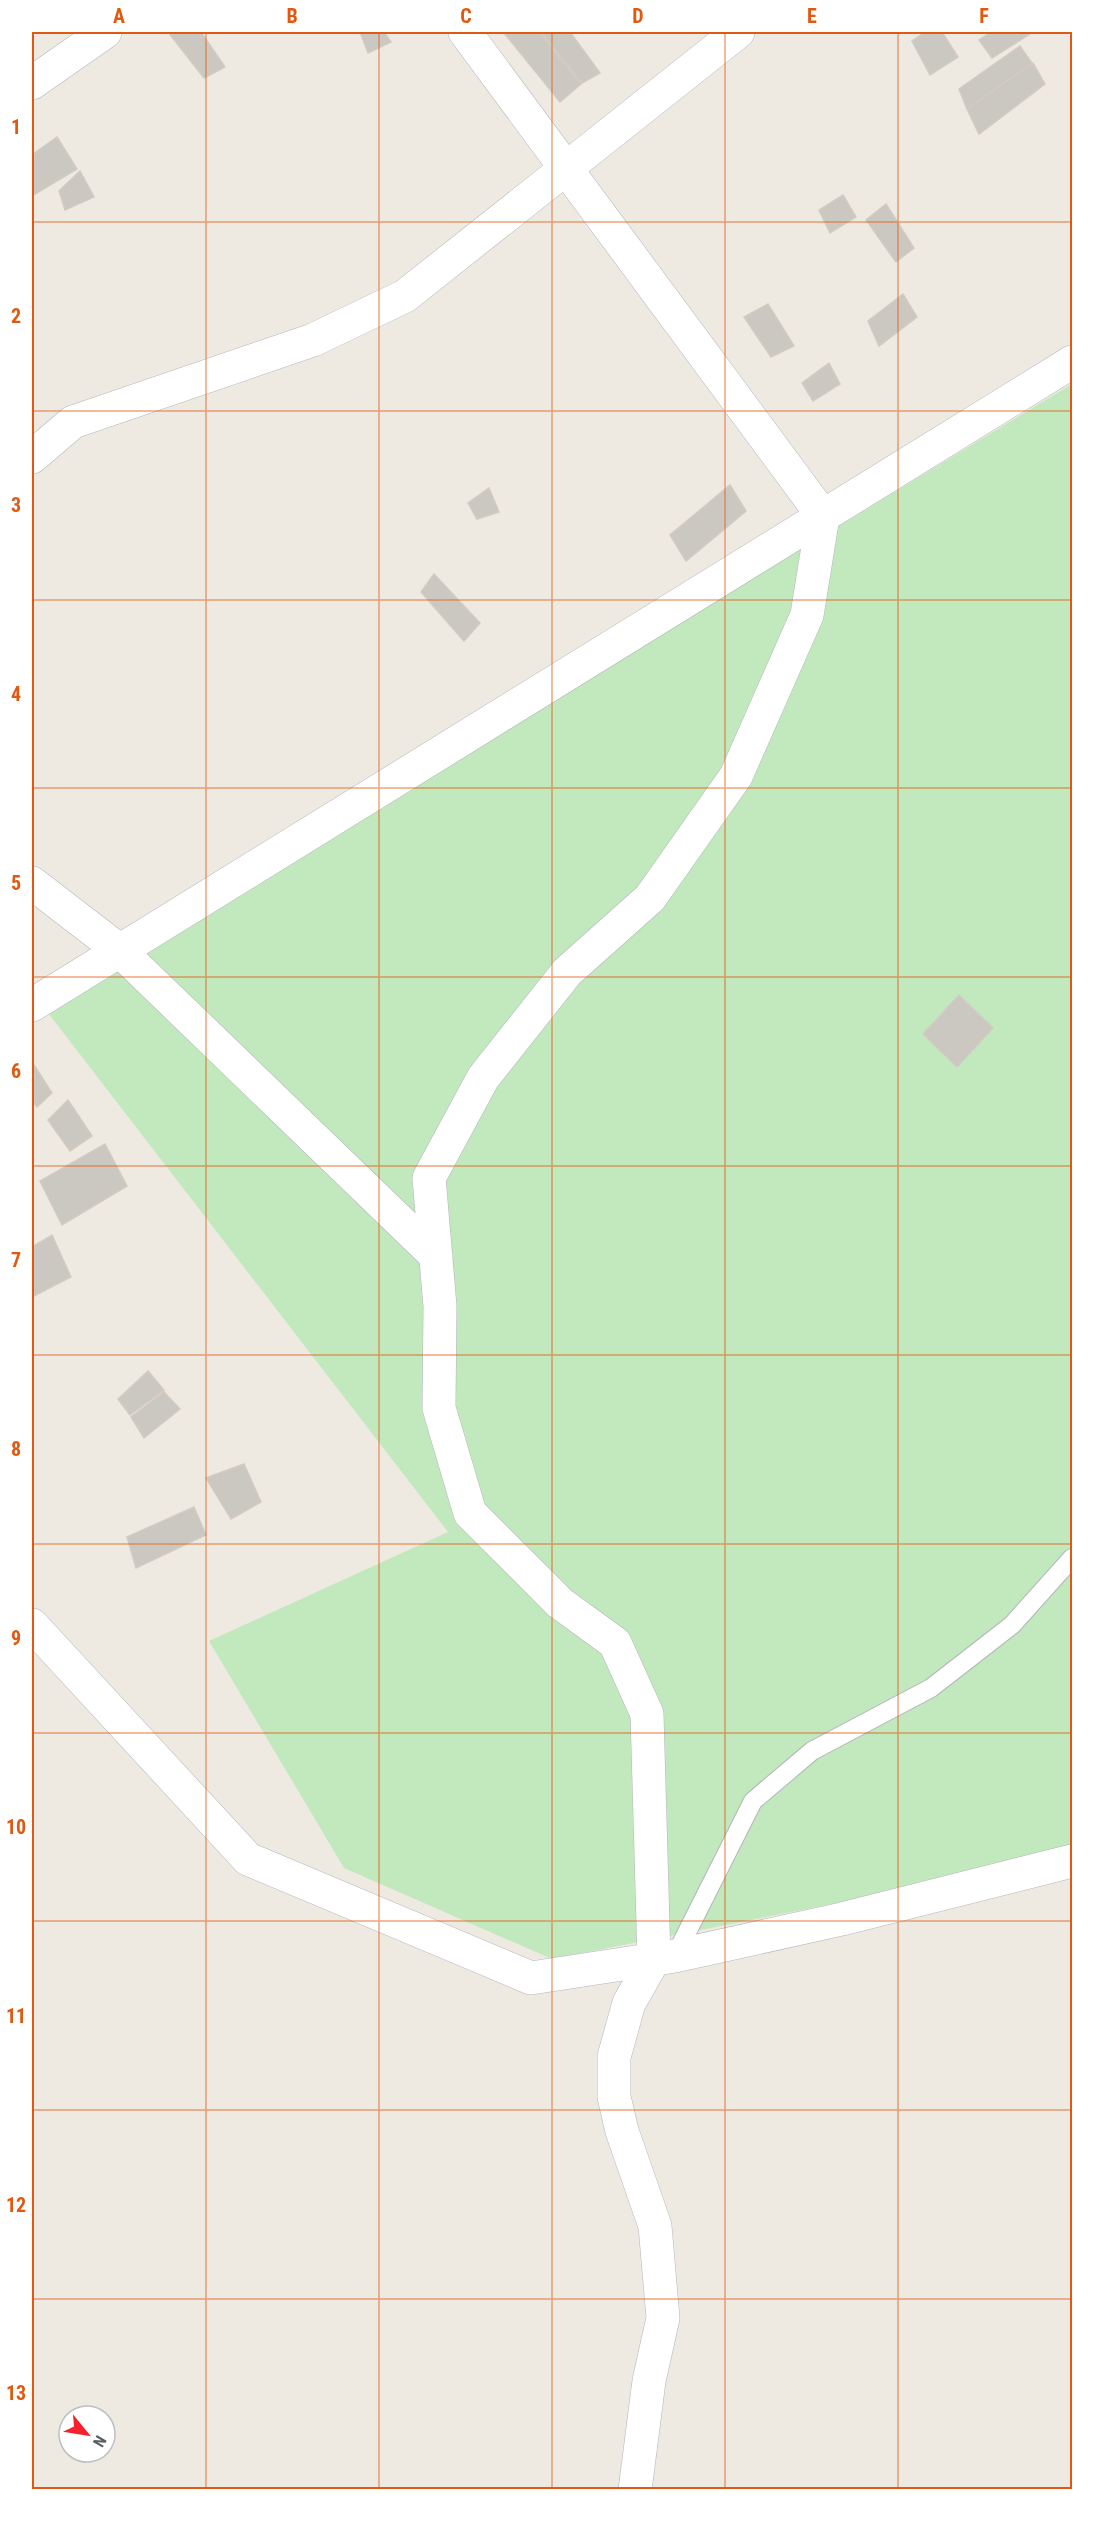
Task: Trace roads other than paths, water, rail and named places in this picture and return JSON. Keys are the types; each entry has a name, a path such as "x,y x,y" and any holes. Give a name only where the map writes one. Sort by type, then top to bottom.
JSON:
{"street":[{"path":"32,83 105,32"},
{"path":"465,32 823,516 807,615 736,776 650,898 567,972 483,1078 429,1178 441,1306 439,1408 470,1513 560,1603 615,1643 647,1714 665,1958 629,2003 614,2057 614,2097 622,2131 655,2226 663,2318 649,2381 634,2490"},
{"path":"32,458 73,422 313,340 405,296 738,32"},
{"path":"32,1005 1072,362"},
{"path":"32,883 119,950 436,1256"},
{"path":"32,1624 248,1859 531,1978 665,1958 842,1919 1072,1861"}],"lane":[{"path":"665,1958 753,1801 812,1751 931,1688 1012,1625 1072,1558"}]}
